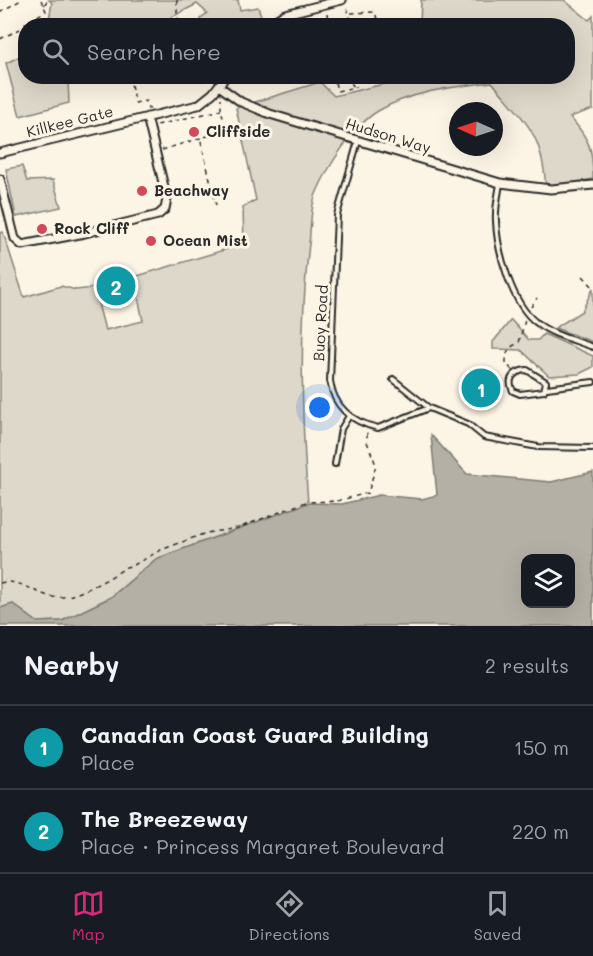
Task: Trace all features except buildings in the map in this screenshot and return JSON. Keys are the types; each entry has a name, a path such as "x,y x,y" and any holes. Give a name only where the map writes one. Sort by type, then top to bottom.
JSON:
{"street":[{"path":"279,18 285,14 342,0"},
{"name":"Killkee Gate","path":"0,153 198,105 220,84"},
{"name":"Hudson Way","path":"224,84 254,108 500,183 550,189 593,185"},
{"path":"0,179 14,237 22,245 153,217 165,209 167,199 147,117"}],"lane":[{"name":"Buoy Road","path":"349,416 338,405 330,381 337,215 358,141"},
{"path":"500,183 496,221 501,255 508,276 527,314 547,329 593,347"},
{"path":"547,388 546,382 532,371 515,373 510,383 516,393 541,393 547,388 593,382"},
{"path":"393,379 429,408 468,424 484,437 496,441 548,448 593,448"},
{"path":"335,464 340,429 349,416 378,428 429,408"}],"path":[{"path":"0,12 21,0"},
{"path":"33,18 46,10 41,0"},
{"path":"44,6 48,0"},
{"path":"177,0 178,18"},
{"path":"347,8 352,18"},
{"path":"351,13 375,12 377,18"},
{"path":"327,14 328,18"},
{"path":"0,39 18,30"},
{"path":"131,84 135,103 146,101 148,108 152,108 153,111"},
{"path":"335,84 337,91 356,87 353,84"},
{"path":"160,150 201,140 227,130 221,110 221,98"},
{"path":"157,126 221,110"},
{"path":"156,122 156,132"},
{"path":"201,140 216,205"},
{"path":"583,276 593,287"},
{"path":"515,373 506,363 506,353 510,346 519,344 527,314 537,297"},
{"path":"0,583 15,583 53,597 66,598 126,567 134,566 161,550 206,533 238,528 306,502 337,501 368,493 376,465 367,441 367,425"}],"shaded area":[{"path":"49,0 238,0 240,10 258,7 262,18 201,18 207,13 197,4 170,18 49,18 52,3"},
{"path":"421,0 564,0 589,20 593,16 593,109 570,117 589,145 593,179 546,188 541,154 530,129 494,84 575,84 575,18 420,18"},
{"path":"18,57 18,84 68,84 69,103 20,116 6,63"},
{"path":"314,84 322,84 334,96 384,84 477,84 419,94 378,111 350,137 334,160 316,194 306,276 302,341 308,503 156,559 111,597 62,621 37,622 13,604 0,608 0,233 3,232 24,297 61,286 76,290 94,288 105,330 143,321 134,277 244,244 243,207 256,200 236,108"},
{"path":"22,166 27,181 53,180 61,207 16,217 6,169"},
{"path":"593,288 593,342 555,328 582,311"},
{"path":"511,320 529,340 538,340 544,334 593,356 593,367 579,374 549,376 521,350 493,349 493,342"},
{"path":"431,435 467,474 551,482 593,472 593,626 0,626 0,608 13,604 37,622 62,621 111,597 156,559 308,503 342,504 379,495 422,499 437,495"}],"place":[{"name":"Cliffside","path":"194,132"},
{"name":"Beachway","path":"142,191"},
{"name":"Rock Cliff","path":"42,229"},
{"name":"Ocean Mist","path":"151,241"},
{"name":"The Breezeway","path":"116,286"},
{"name":"Canadian Coast Guard Building","path":"481,388"}]}
